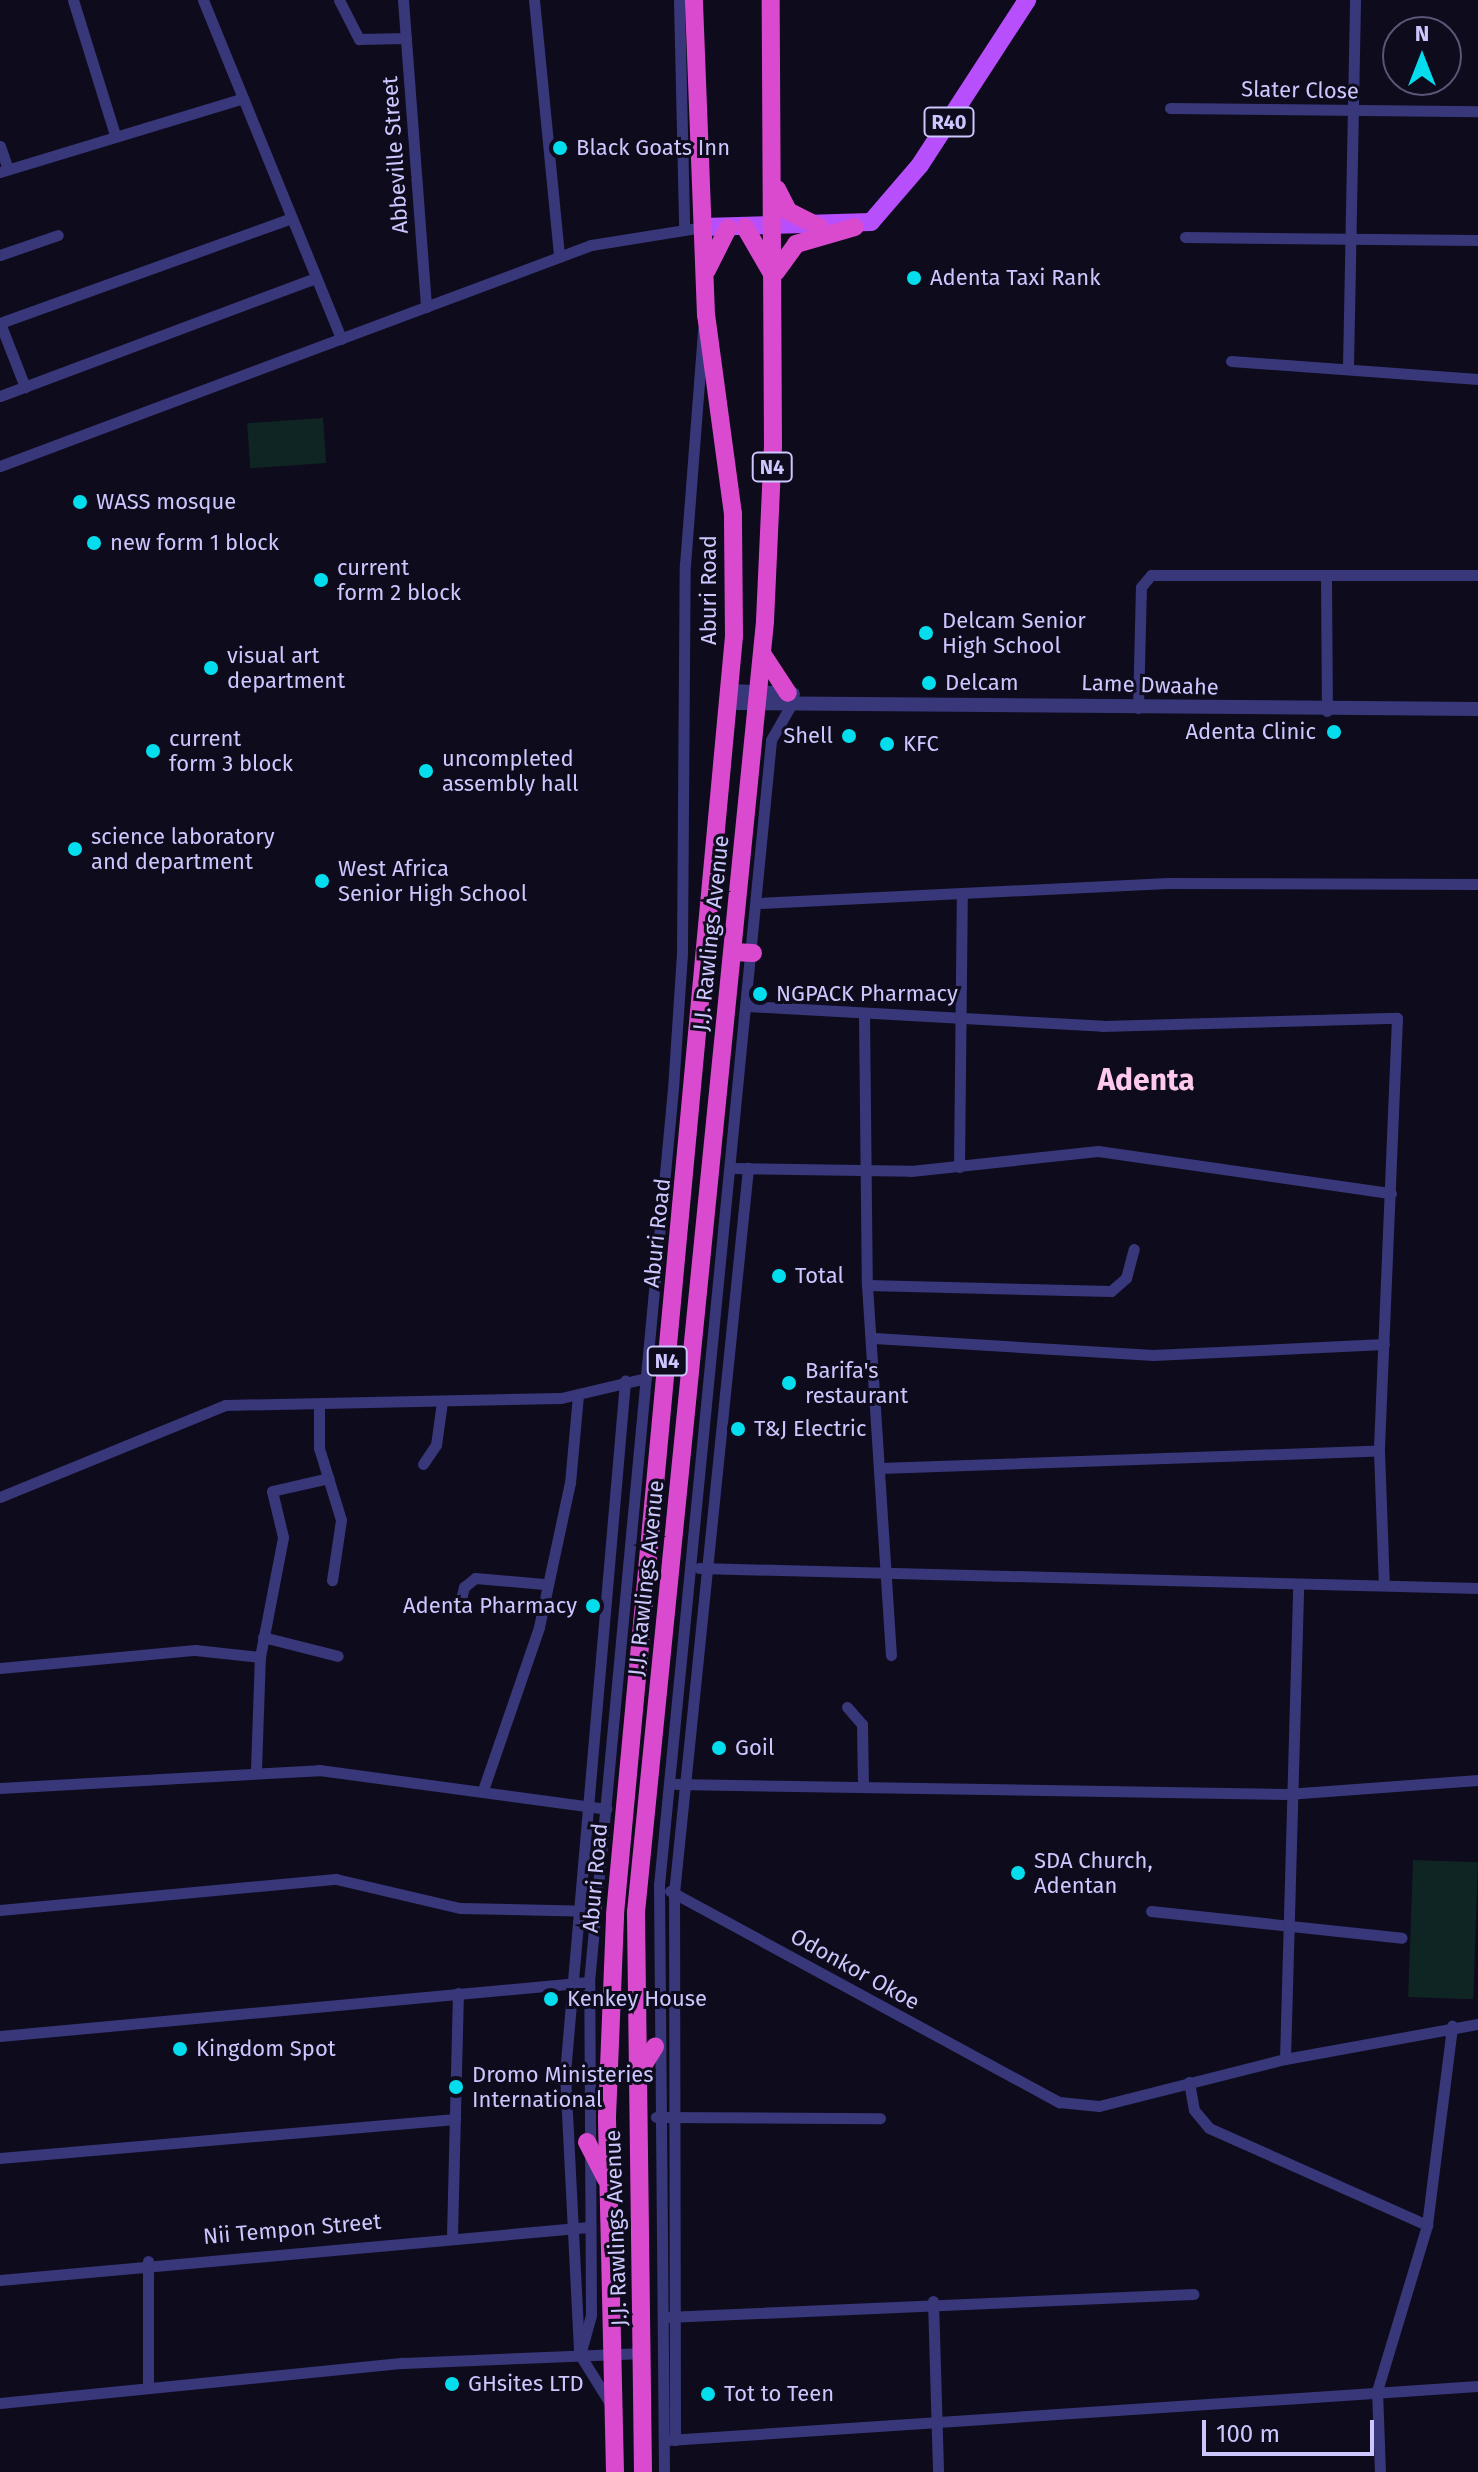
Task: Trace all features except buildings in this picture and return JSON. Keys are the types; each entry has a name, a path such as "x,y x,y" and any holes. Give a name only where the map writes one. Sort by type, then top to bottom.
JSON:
{"highway":[{"name":"Aburi Road","path":"614,2469 608,2182 615,1914 659,1354 731,697 733,514 706,315 694,0"},
{"name":"N4","path":"758,698 763,655 775,227 771,0"},
{"path":"775,180 788,211 820,227"},
{"path":"704,280 736,228 774,278 796,244 855,227"},
{"path":"763,655 790,699"},
{"name":"J.J. Rawlings Avenue","path":"643,2472 638,2353 636,1912 685,1523 715,1219 733,952 758,698"},
{"path":"733,952 753,953"},
{"path":"636,2077 655,2046"},
{"path":"587,2142 608,2182"}],"main road":[{"name":"R40","path":"855,227 888,208 1027,0"},
{"path":"703,227 855,227"}],"street":[{"path":"73,0 115,135"},
{"path":"203,0 341,339"},
{"path":"339,0 359,39 406,38"},
{"name":"Abbeville Street","path":"403,0 426,307"},
{"path":"534,0 559,257"},
{"path":"679,0 684,228"},
{"path":"1348,367 1355,0"},
{"path":"0,146 4,170 243,98"},
{"name":"Slater Close","path":"1170,108 1478,111"},
{"path":"25,387 0,323 292,218"},
{"path":"0,466 559,257 684,228 703,227"},
{"path":"0,255 58,235"},
{"path":"1185,237 1478,240"},
{"path":"0,396 316,278"},
{"path":"580,2355 591,2315 587,2142 589,1982 646,1378 659,1354 682,952 685,565 706,315"},
{"path":"1231,361 1348,367 1478,379"},
{"path":"1138,708 1141,587 1151,575 1478,575"},
{"path":"1326,577 1327,711"},
{"name":"Lame Dwaahe","path":"731,697 1138,708 1327,711 1478,709"},
{"path":"715,1219 730,1168 759,903 771,740 790,699"},
{"path":"759,903 1168,883 1478,884"},
{"path":"959,1167 962,895"},
{"path":"748,1006 961,1021 1102,1026 1393,1015 1400,1029 1379,1451 1384,1585"},
{"path":"864,1014 867,1285 874,1338 891,1655"},
{"path":"730,1168 865,1170 959,1167 1098,1151 1391,1193"},
{"path":"664,2472 669,2440 674,1893 681,1784 703,1645 706,1568 748,1168"},
{"path":"867,1285 1111,1291 1126,1278 1134,1249"},
{"path":"874,1338 1153,1355 1384,1344"},
{"path":"0,1497 210,1409 578,1395 646,1378"},
{"path":"613,2408 580,2355 565,2073 576,1911 590,1807 594,1685 625,1381"},
{"path":"483,1790 539,1627 544,1584 570,1483 578,1395"},
{"path":"423,1464 436,1445 442,1402"},
{"path":"319,1404 329,1478 341,1520 332,1580"},
{"path":"880,1468 1379,1451"},
{"path":"256,1769 260,1657 283,1537 272,1491 329,1478"},
{"path":"669,2317 656,2117 655,2046 659,1885 690,1568 685,1523"},
{"path":"690,1568 885,1569 1478,1588"},
{"path":"459,1607 464,1587 475,1578 544,1584"},
{"path":"1285,2059 1287,1794 1298,1584"},
{"path":"263,1637 338,1656"},
{"path":"0,1668 195,1650 260,1657"},
{"path":"847,1707 862,1724 863,1787"},
{"path":"0,1788 256,1769 382,1774 606,1809"},
{"path":"667,1784 1287,1794 1478,1780"},
{"path":"0,1910 336,1879 460,1908 596,1911"},
{"name":"Odonkor Okoe","path":"659,1885 1030,2091 1099,2106 1285,2059 1452,2026 1478,2024"},
{"path":"1151,1911 1285,1923 1402,1938"},
{"path":"0,2036 589,1982"},
{"path":"452,2236 458,1993"},
{"path":"1380,2472 1377,2391 1427,2225 1452,2026"},
{"path":"1189,2082 1194,2110 1209,2128 1427,2225"},
{"path":"656,2117 880,2118"},
{"path":"0,2158 455,2119"},
{"name":"Nii Tempon Street","path":"0,2280 148,2261 589,2227"},
{"path":"148,2261 148,2388"},
{"path":"669,2317 933,2301 1193,2294"},
{"path":"933,2301 938,2472"},
{"path":"0,2403 148,2388 638,2353"},
{"path":"669,2440 1478,2386"}],"green space":[{"path":"323,418 326,463 250,468 247,423"},
{"path":"1413,1860 1478,1862 1473,1999 1408,1997"}],"place":[{"name":"Black Goats Inn","path":"560,148"},
{"name":"Adenta Taxi Rank","path":"914,278"},
{"name":"WASS mosque","path":"80,502"},
{"name":"new form 1 block","path":"94,543"},
{"name":"current form 2 block","path":"321,580"},
{"name":"Delcam Senior High School","path":"926,633"},
{"name":"visual art department","path":"211,668"},
{"name":"Delcam","path":"929,683"},
{"name":"Adenta Clinic","path":"1334,732"},
{"name":"Shell","path":"849,736"},
{"name":"KFC","path":"887,744"},
{"name":"current form 3 block","path":"153,751"},
{"name":"uncompleted assembly hall","path":"426,771"},
{"name":"science laboratory and department","path":"75,849"},
{"name":"West Africa Senior High School","path":"322,881"},
{"name":"NGPACK Pharmacy","path":"760,994"},
{"name":"Total","path":"779,1276"},
{"name":"Barifa's restaurant","path":"789,1383"},
{"name":"T&J Electric","path":"738,1429"},
{"name":"Adenta Pharmacy","path":"593,1606"},
{"name":"Goil","path":"719,1748"},
{"name":"SDA Church, Adentan","path":"1018,1873"},
{"name":"Kenkey House","path":"551,1999"},
{"name":"Kingdom Spot","path":"180,2049"},
{"name":"Dromo Ministeries International","path":"456,2087"},
{"name":"GHsites LTD","path":"452,2384"},
{"name":"Tot to Teen","path":"708,2394"}],"district":[{"name":"Adenta","path":"1146,1080"}]}
